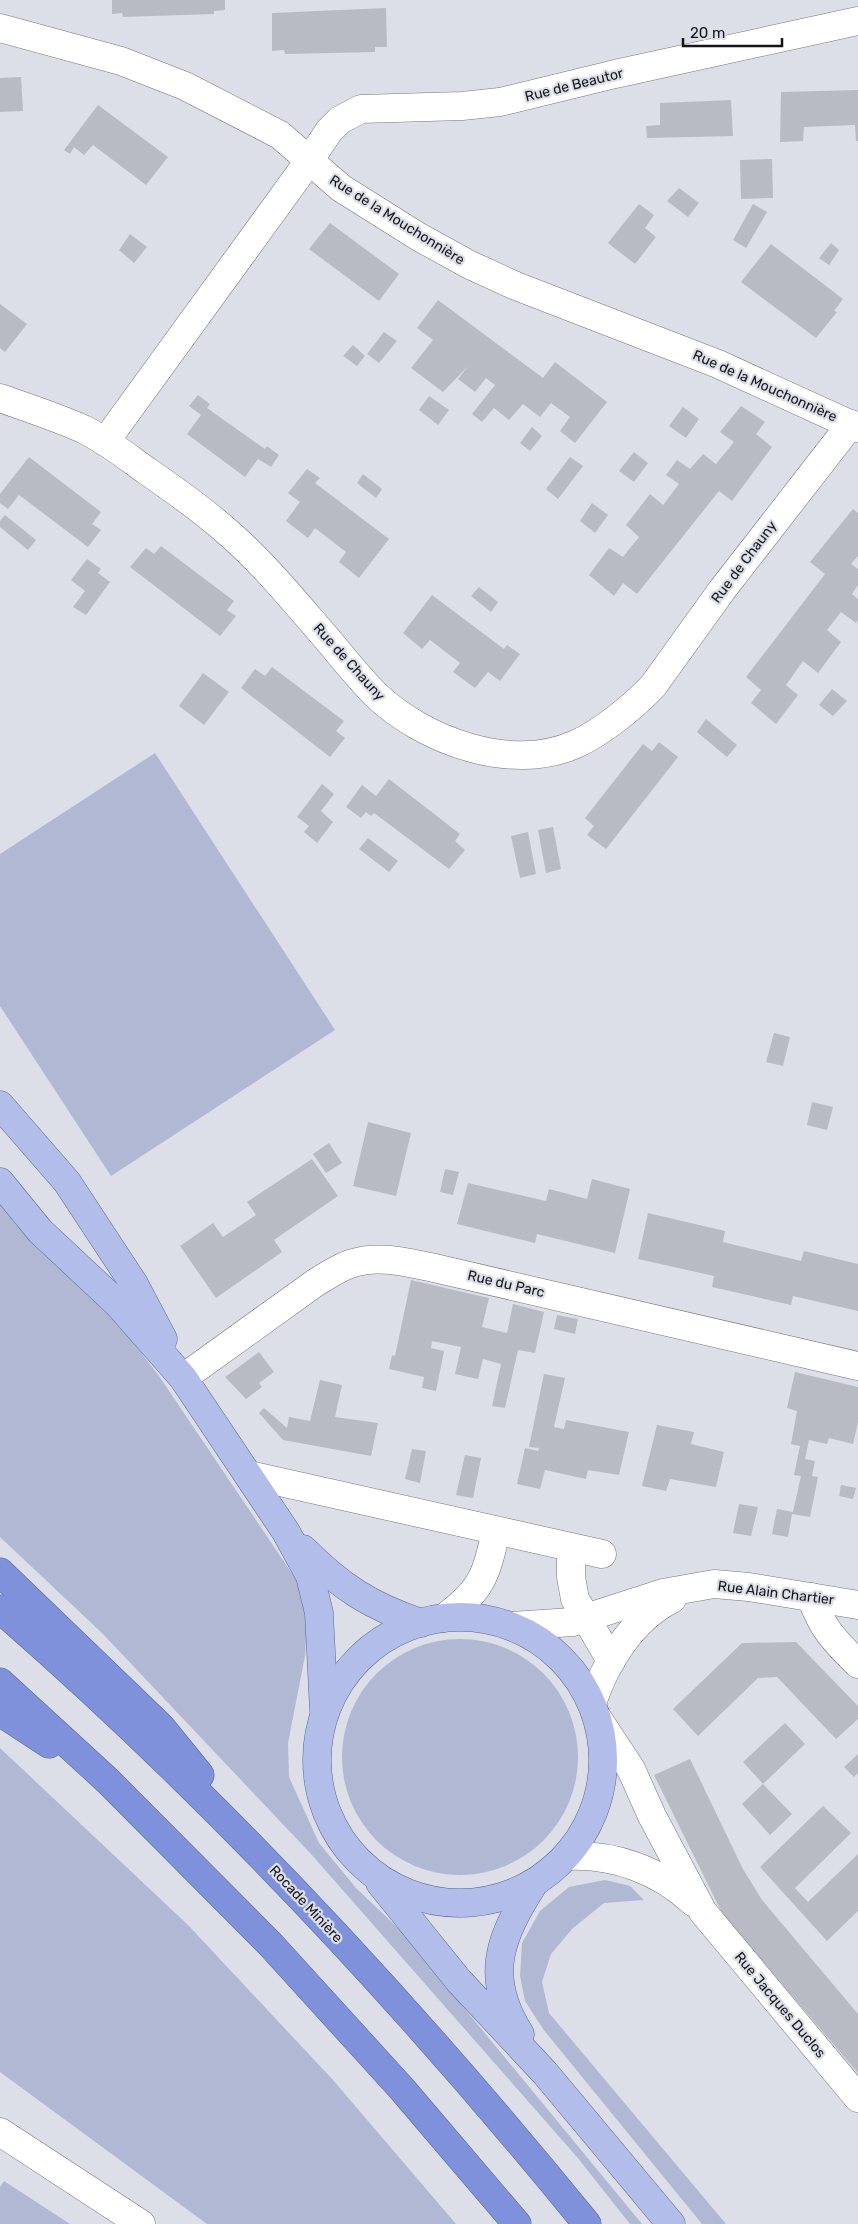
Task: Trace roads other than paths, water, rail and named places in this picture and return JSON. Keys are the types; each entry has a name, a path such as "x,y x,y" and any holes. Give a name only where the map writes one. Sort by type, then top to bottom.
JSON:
{"highway":[{"path":"0,1572 161,1727 287,1884"},
{"name":"Rocade Minière","path":"0,1609 45,1648 157,1754 287,1884 429,2036 587,2224"},
{"path":"0,1682 108,1781 271,1945 445,2138 517,2224"},
{"path":"0,1712 108,1781"}],"main road":[{"path":"0,1104 54,1165 83,1207 149,1311 183,1378"},
{"path":"0,1182 40,1231 118,1304 183,1378 286,1532 310,1576 319,1613 324,1715 318,1746 318,1778 328,1816 339,1837 459,1981 545,2073 671,2224"},
{"path":"286,1532 328,1573 356,1594 388,1612 433,1620 485,1619 511,1626 540,1642 565,1662 576,1675 595,1711 604,1752 600,1792 586,1830 567,1856 534,1883 511,1894 485,1902 450,1903 416,1897 370,1872"},
{"path":"324,1715 337,1687 361,1657 393,1634 433,1620"},
{"path":"534,1883 508,1931 499,1958 498,1974 504,2006 545,2073"}],"street":[{"name":"Rue de Beautor","path":"105,442 329,131 340,120 361,109 476,106 500,102 634,70 858,21"},
{"name":"Rue de la Mouchonnière","path":"0,28 121,61 185,86 280,135 309,161 355,197 419,237 470,265 516,286 718,364 854,426"},
{"name":"Rue de Chauny","path":"0,398 62,420 105,442 196,506 247,549 289,594 362,680 397,712 421,728 458,744 490,752 516,754 546,752 576,744 640,699 664,671 722,590 854,426"},
{"name":"Rue du Parc","path":"183,1378 338,1269 353,1262 385,1259 430,1267 858,1366"},
{"path":"249,1475 602,1554"},
{"path":"433,1620 459,1607 479,1586 488,1566 496,1531"},
{"path":"571,1548 572,1589 575,1599 611,1661"},
{"name":"Rue Alain Chartier","path":"511,1626 555,1625 585,1619 663,1593 714,1584 858,1604"},
{"name":"Rue Alain Chartier","path":"595,1711 598,1686 628,1635 650,1613 693,1587"},
{"path":"811,1597 820,1620 829,1634 858,1664"},
{"name":"Rue Jacques Duclos","path":"595,1711 631,1769 652,1816 703,1912"},
{"name":"Rue Jacques Duclos","path":"567,1856 595,1856 630,1864 681,1891 703,1912 858,2098"},
{"path":"0,2132 141,2224"}]}
